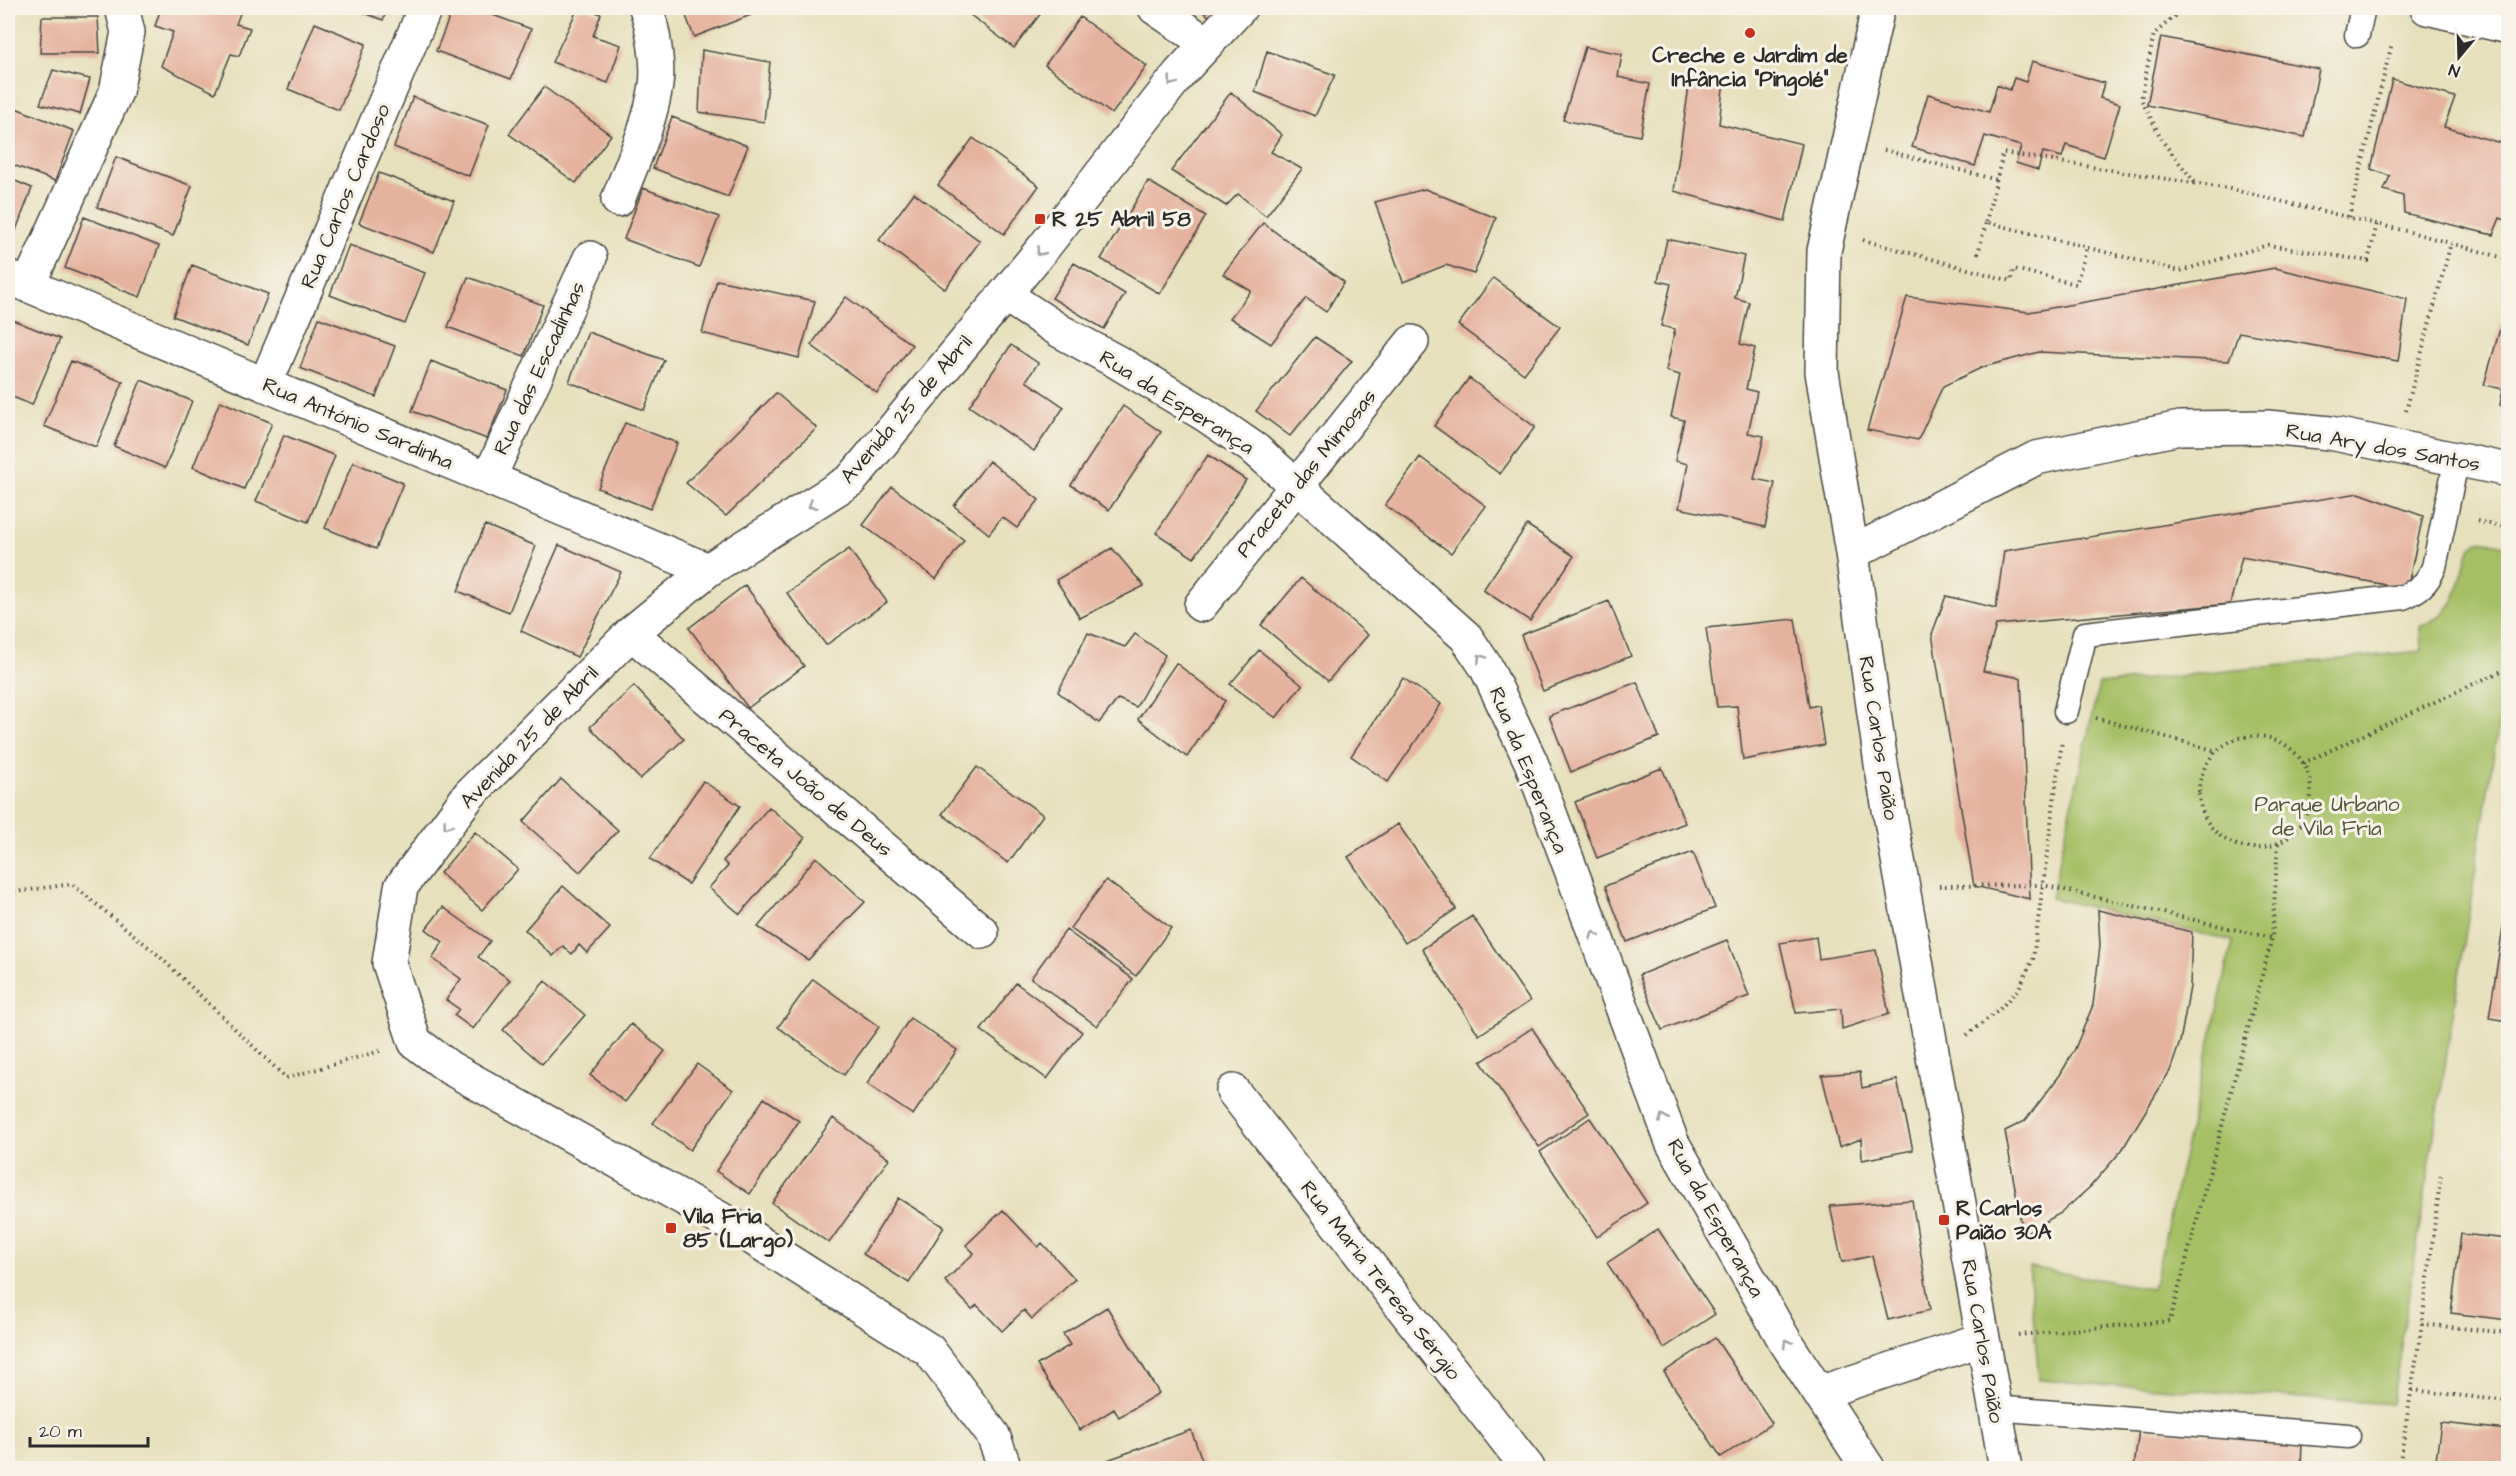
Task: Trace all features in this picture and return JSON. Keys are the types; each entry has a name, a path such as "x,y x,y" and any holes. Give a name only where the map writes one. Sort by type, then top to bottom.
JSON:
{"street":[{"path":"18,281 116,92 128,32 122,8"},
{"name":"Rua Carlos Cardoso","path":"265,385 425,8"},
{"path":"618,200 644,129 657,84 653,27 646,8"},
{"path":"1155,8 1206,43"},
{"name":"Avenida 25 de Abril","path":"415,1042 389,963 401,887 469,795 631,633 708,570 851,480 1005,295 1179,74 1240,8"},
{"name":"Rua Carlos Paião","path":"1878,8 1824,250 1822,372 1852,553 1879,753 2006,1468"},
{"path":"2427,8 2508,27"},
{"name":"Rua das Escadinhas","path":"489,478 590,258"},
{"name":"Rua António Sardinha","path":"18,281 708,570"},
{"name":"Rua da Esperança","path":"1005,295 1060,331 1204,414 1256,450 1466,637 1486,667 1531,762 1672,1142 1785,1341 1868,1468"},
{"name":"Praceta das Mimosas","path":"1201,605 1294,486 1412,342"},
{"name":"Rua Ary dos Santos","path":"1852,553 2036,458 2180,428 2267,427 2330,433 2508,470"},
{"name":"Praceta João de Deus","path":"631,633 982,932"},
{"path":"415,1042 450,1068 735,1227 928,1350 993,1435 1005,1468"},
{"name":"Rua Maria Teresa Sérgio","path":"1233,1090 1528,1468"},
{"path":"1819,1393 1983,1339"}],"lane":[{"path":"2357,35 2363,8"},
{"path":"2066,711 2085,634 2403,597 2417,591 2427,582 2434,567 2457,458"},
{"path":"1994,1408 2348,1436"}],"path":[{"path":"2184,8 2154,34 2141,99 2163,142 2197,184"},
{"path":"2349,217 2392,41"},
{"path":"1848,141 1997,180"},
{"path":"1978,254 2003,153 2230,189 2378,224 2508,259"},
{"path":"1986,222 2180,271 2268,246 2368,261 2378,224"},
{"path":"1828,230 2011,280 2014,269 2076,284 2086,247"},
{"path":"2397,446 2451,243"},
{"path":"2303,764 2508,668"},
{"path":"1934,1061 1999,1010 2019,988 2032,959 2066,711 2217,751"},
{"path":"2253,736 2272,739 2290,748 2303,764 2310,781 2310,800 2305,817 2294,832 2278,843 2259,848 2239,846 2221,837 2208,823 2200,805 2199,785 2205,766 2217,751 2234,740 2253,736"},
{"path":"1983,1339 2170,1321 2272,938 2278,843"},
{"path":"8,893 72,884 157,954 286,1077 415,1042"},
{"path":"1903,886 2043,885 2272,938"},
{"path":"2399,1468 2422,1324 2441,1174"},
{"path":"2422,1324 2508,1334"},
{"path":"2412,1389 2508,1401"}],"green space":[{"name":"Parque Urbano de Vila Fria","path":"2487,541 2508,546 2508,721 2499,720 2392,1404 2039,1380 2029,1267 2153,1289 2233,941 2051,898 2099,684 2421,651 2420,627 2445,611 2457,593 2471,547 2478,542"}],"building":[{"path":"161,8 242,8 236,24 250,28 239,56 231,54 215,93 161,66 173,32 155,26"},
{"path":"351,8 388,8 383,20"},
{"path":"453,8 474,8 531,29 511,79 436,51"},
{"path":"578,8 601,14 593,36 621,45 608,83 552,62"},
{"path":"683,8 769,8 694,37"},
{"path":"961,8 1045,8 1014,48"},
{"path":"1198,8 1223,8 1214,20"},
{"path":"2055,8 2077,8 2076,13"},
{"path":"42,17 98,17 100,53 40,53"},
{"path":"1080,17 1147,66 1112,114 1045,65"},
{"path":"315,23 366,44 339,110 288,89"},
{"path":"2161,37 2319,69 2305,137 2147,105"},
{"path":"1585,47 1622,54 1618,77 1650,84 1640,136 1563,120"},
{"path":"702,50 770,62 764,122 699,112"},
{"path":"1267,51 1335,75 1315,116 1255,92"},
{"path":"2032,61 2104,83 2100,98 2120,104 2104,157 2066,145 2062,157 2043,152 2038,170 2016,163 2021,146 1985,136 1975,166 1912,147 1928,94 1989,112 1997,85 2010,90 2014,78 2026,82"},
{"path":"53,70 90,79 80,114 40,104"},
{"path":"1690,79 1723,88 1719,124 1802,144 1785,221 1674,191"},
{"path":"2392,79 2455,97 2444,127 2508,145 2508,221 2500,218 2493,235 2404,213 2403,196 2384,190 2390,176 2371,169"},
{"path":"544,87 611,135 576,183 509,134"},
{"path":"1231,92 1282,135 1271,152 1302,169 1266,216 1238,194 1226,206 1171,171"},
{"path":"413,97 489,125 469,176 394,147"},
{"path":"8,105 74,131 55,181 8,163"},
{"path":"672,117 748,146 728,197 653,168"},
{"path":"973,138 1039,186 1004,234 938,185"},
{"path":"116,157 192,186 173,236 97,207"},
{"path":"379,173 454,201 434,252 359,223"},
{"path":"8,178 32,188 13,238 8,236"},
{"path":"1148,181 1206,216 1160,294 1101,259"},
{"path":"643,188 719,217 699,267 624,239"},
{"path":"1425,189 1496,218 1474,274 1446,265 1403,282 1375,202"},
{"path":"914,193 980,241 945,289 879,240"},
{"path":"84,217 159,246 140,297 65,268"},
{"path":"1263,223 1344,282 1326,312 1306,298 1271,344 1230,318 1251,291 1223,274"},
{"path":"1667,239 1744,256 1735,298 1749,302 1740,344 1755,348 1746,389 1757,392 1748,433 1764,436 1754,479 1775,483 1765,527 1679,508 1688,464 1675,461 1684,420 1671,417 1680,375 1666,371 1675,329 1661,326 1671,284 1658,281"},
{"path":"349,245 425,273 405,324 330,295"},
{"path":"1074,263 1125,294 1104,329 1052,298"},
{"path":"192,265 268,294 248,345 173,316"},
{"path":"2275,268 2407,299 2398,361 2239,332 2229,361 2039,352 1983,367 1943,386 1918,440 1867,430 1907,297 2029,312"},
{"path":"468,277 543,305 524,356 448,327"},
{"path":"1493,278 1560,327 1524,374 1458,325"},
{"path":"717,280 815,301 799,358 702,333"},
{"path":"846,297 912,345 877,393 811,345"},
{"path":"8,318 60,339 32,405 8,395"},
{"path":"319,318 395,346 376,397 300,368"},
{"path":"2502,322 2508,324 2508,409 2500,405 2503,389 2484,385"},
{"path":"588,332 664,360 644,410 569,382"},
{"path":"1315,337 1352,361 1290,436 1256,411"},
{"path":"1011,345 1038,363 1026,381 1064,407 1034,451 969,406"},
{"path":"71,361 123,382 96,447 44,426"},
{"path":"431,361 507,390 487,439 412,411"},
{"path":"1469,378 1535,427 1500,474 1434,426"},
{"path":"141,380 192,401 165,468 114,446"},
{"path":"776,393 817,428 726,516 686,483"},
{"path":"220,401 272,423 244,489 193,467"},
{"path":"1123,406 1161,432 1109,510 1071,485"},
{"path":"625,423 677,443 650,509 598,488"},
{"path":"284,435 335,456 308,522 256,501"},
{"path":"1208,455 1246,480 1194,558 1156,533"},
{"path":"1420,457 1486,506 1451,553 1385,505"},
{"path":"989,461 1039,500 1017,528 1002,517 989,534 954,506"},
{"path":"353,462 403,483 376,549 325,528"},
{"path":"892,487 964,540 936,579 863,525"},
{"path":"2359,493 2423,516 2407,589 2242,557 2230,604 1996,625 1983,671 2021,678 2030,899 1974,886 1932,634 1946,596 1996,608 2004,551"},
{"path":"485,525 536,546 509,612 458,591"},
{"path":"1527,525 1574,556 1530,621 1483,590"},
{"path":"559,545 621,572 577,657 521,631"},
{"path":"1112,548 1144,586 1080,618 1056,580"},
{"path":"849,549 887,602 826,645 787,593"},
{"path":"1301,578 1368,635 1328,681 1261,625"},
{"path":"745,585 804,666 748,708 689,628"},
{"path":"1609,601 1631,656 1543,691 1521,635"},
{"path":"1795,619 1809,707 1818,705 1824,745 1743,760 1737,706 1717,707 1706,628"},
{"path":"1088,633 1125,647 1135,634 1165,655 1136,707 1118,699 1099,723 1058,692"},
{"path":"1259,650 1302,685 1276,718 1230,684"},
{"path":"1176,663 1225,701 1187,757 1138,719"},
{"path":"1403,678 1441,704 1388,782 1351,756"},
{"path":"1637,682 1659,737 1571,772 1549,716"},
{"path":"634,686 684,739 640,779 590,727"},
{"path":"977,767 1043,815 1008,863 942,814"},
{"path":"1662,768 1685,823 1597,858 1575,802"},
{"path":"561,779 618,830 580,872 523,822"},
{"path":"703,781 740,806 688,884 650,859"},
{"path":"769,807 805,838 740,914 709,888 728,866 723,861"},
{"path":"1398,824 1456,909 1405,943 1348,857"},
{"path":"475,832 518,869 482,910 440,873"},
{"path":"1693,852 1715,908 1627,942 1605,886"},
{"path":"816,857 865,902 808,960 758,927"},
{"path":"1106,880 1171,928 1136,976 1070,928"},
{"path":"563,886 610,928 587,953 579,945 572,954 563,946 553,956 525,930"},
{"path":"2508,901 2508,1021 2489,1018"},
{"path":"443,907 490,941 478,957 510,980 473,1029 454,1015 459,1009 446,1000 461,979 432,958 443,942 426,929"},
{"path":"2098,910 2192,932 2190,987 2180,1042 2170,1071 2122,1150 2090,1187 2061,1213 2023,1234 2005,1131 2025,1121 2060,1075 2074,1051 2093,1005 2100,946"},
{"path":"1472,916 1530,1001 1479,1035 1422,949"},
{"path":"1066,930 1133,979 1097,1026 1031,978"},
{"path":"1816,937 1819,959 1876,950 1889,1014 1842,1029 1841,1009 1796,1013 1780,943"},
{"path":"1727,940 1749,996 1662,1030 1639,975"},
{"path":"813,979 879,1027 844,1075 778,1027"},
{"path":"545,981 585,1015 542,1064 503,1030"},
{"path":"1016,983 1082,1032 1047,1079 981,1030"},
{"path":"910,1018 957,1050 913,1115 867,1084"},
{"path":"631,1024 665,1051 625,1102 590,1075"},
{"path":"1532,1028 1589,1113 1539,1147 1481,1062"},
{"path":"697,1064 733,1090 690,1150 653,1123"},
{"path":"1860,1072 1862,1088 1897,1080 1913,1150 1862,1160 1861,1139 1839,1147 1822,1075"},
{"path":"764,1098 799,1121 750,1194 716,1171"},
{"path":"833,1118 889,1159 829,1243 772,1203"},
{"path":"1590,1118 1647,1203 1597,1237 1540,1152"},
{"path":"898,1198 944,1227 909,1283 863,1254"},
{"path":"1912,1200 1930,1310 1888,1320 1872,1256 1842,1262 1830,1206"},
{"path":"1003,1210 1038,1247 1042,1243 1075,1279 1032,1319 1024,1310 1002,1331 977,1305 972,1309 945,1281 974,1253 966,1245"},
{"path":"1658,1229 1715,1314 1664,1348 1607,1263"},
{"path":"2461,1234 2508,1239 2508,1320 2451,1313"},
{"path":"1107,1307 1159,1393 1119,1417 1114,1409 1080,1430 1037,1365 1070,1345 1063,1334"},
{"path":"1715,1338 1772,1423 1721,1457 1664,1372"},
{"path":"2441,1423 2508,1430 2508,1468 2435,1468"},
{"path":"2139,1429 2302,1442 2301,1468 2134,1468"},
{"path":"1191,1430 1205,1468 1085,1468"}],"place":[{"name":"Creche e Jardim de Infância \"Pingolé\"","path":"1750,33"},
{"name":"R 25 Abril 58","path":"1040,219"},
{"name":"R Carlos Paião 30A","path":"1944,1220"},
{"name":"Vila Fria 85 (Largo)","path":"671,1228"}]}
